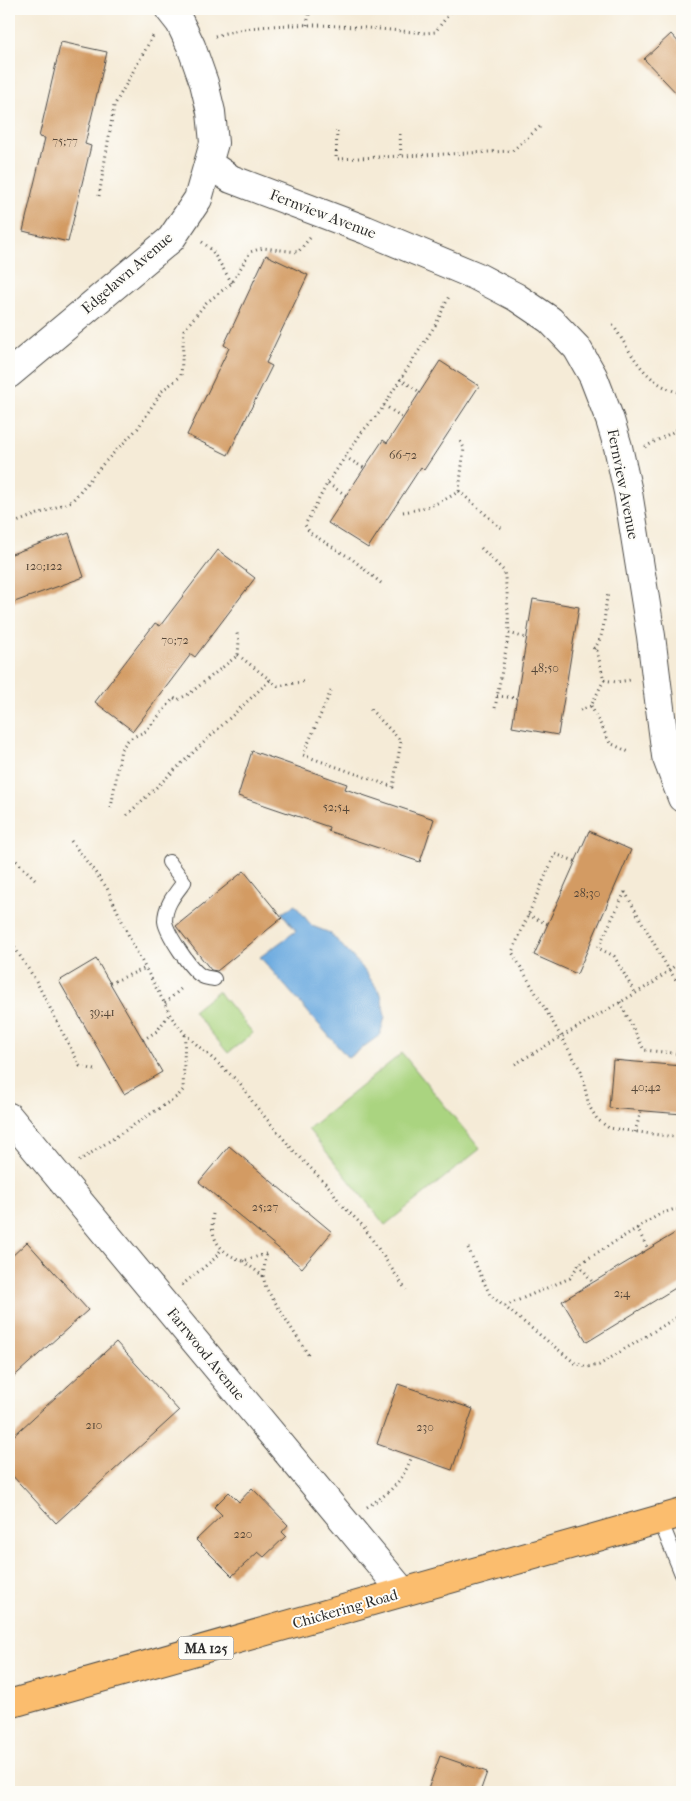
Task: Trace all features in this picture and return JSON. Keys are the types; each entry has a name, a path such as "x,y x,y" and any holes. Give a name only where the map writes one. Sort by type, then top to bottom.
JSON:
{"main road":[{"name":"Chickering Road","path":"9,1704 671,1516"}],"street":[{"name":"Edgelawn Avenue","path":"9,374 171,239 198,199 214,143 211,112 204,83 191,46 180,23 170,10"},
{"name":"Fernview Avenue","path":"208,164 231,179 366,230 476,276 516,297 550,320 577,348 593,376 610,420 620,454 651,636 666,756 676,765 682,798"},
{"name":"Farrwood Avenue","path":"9,1117 342,1521 403,1592"}],"lane":[{"path":"169,862 184,882 169,902 165,921 174,941 192,966 201,976 214,979"},
{"path":"671,1516 682,1574"}],"path":[{"path":"307,25 310,9"},
{"path":"191,46 208,38 234,30 307,25 435,32 453,9"},
{"path":"100,196 114,106 156,30 170,10"},
{"path":"337,131 336,159 512,151 541,126"},
{"path":"400,134 401,157"},
{"path":"180,226 211,249 232,284"},
{"path":"9,525 72,501 103,464 138,428 162,391 181,376 184,330 206,303 232,284 250,252 263,248 298,252 316,232"},
{"path":"381,583 352,559 310,533 306,525 327,484 362,432 384,405 436,324 450,294"},
{"path":"613,325 637,362 652,380 680,393 682,400"},
{"path":"400,379 420,392"},
{"path":"384,405 403,418"},
{"path":"620,454 646,447 682,427"},
{"path":"403,512 430,506 447,499 459,491 464,448 460,439"},
{"path":"345,457 364,468"},
{"path":"327,484 346,495"},
{"path":"459,491 501,528"},
{"path":"481,548 504,571 509,633 495,708"},
{"path":"580,710 591,706 604,680 597,651 592,647 600,641 605,626 605,608 608,594"},
{"path":"111,808 121,749 130,739 146,731 174,698 177,700 189,694 238,655 239,641 236,630"},
{"path":"509,633 526,638"},
{"path":"238,655 278,686 307,681"},
{"path":"127,815 270,680"},
{"path":"331,691 303,754 393,787 401,741 369,708"},
{"path":"497,696 516,698"},
{"path":"591,706 610,743 629,752"},
{"path":"71,841 107,888 170,1014 185,1034 240,1083 254,1104 292,1149 331,1189 340,1203 362,1226 406,1290"},
{"path":"9,854 35,879"},
{"path":"575,861 556,854 512,952 581,1071 589,1106 597,1119 609,1128 682,1138"},
{"path":"635,993 614,956 598,948 625,892 669,970 682,988"},
{"path":"528,915 548,924"},
{"path":"9,939 35,979 80,1066 95,1070"},
{"path":"515,1064 635,993 682,960"},
{"path":"110,984 146,968"},
{"path":"620,1002 644,1050 682,1054"},
{"path":"143,1040 156,1031 170,1014"},
{"path":"58,1175 178,1096 183,1090 185,1034"},
{"path":"635,1132 641,1110"},
{"path":"677,1138 682,1134"},
{"path":"505,1306 570,1278 579,1264 660,1214 674,1209 682,1210"},
{"path":"213,1214 211,1226 214,1239 221,1250 244,1262 263,1276"},
{"path":"637,1228 648,1250"},
{"path":"468,1248 490,1295 575,1363 587,1367 599,1364 682,1314"},
{"path":"162,1301 214,1259 221,1250"},
{"path":"244,1262 266,1254 263,1276 266,1288 309,1356"},
{"path":"579,1264 592,1283"},
{"path":"342,1521 394,1489 404,1476 412,1456"}],"green space":[{"path":"218,991 253,1033 228,1053 193,1011"},
{"path":"402,1053 480,1149 385,1225 308,1129"}],"water":[{"path":"295,905 312,926 330,933 361,966 381,994 385,1017 380,1035 348,1058 260,957 296,931 282,913"}],"building":[{"path":"671,34 682,46 682,99 644,59"},
{"path":"61,42 107,52 85,144 91,146 68,242 23,231 45,138 39,137"},
{"path":"266,255 308,275 266,363 272,366 228,455 187,435 229,348 224,345"},
{"path":"440,361 479,386 424,470 421,467 368,548 328,523 383,440 387,443"},
{"path":"69,533 84,577 9,604 9,555"},
{"path":"218,550 255,578 195,657 191,654 133,731 95,702 155,623 160,626"},
{"path":"533,599 579,607 558,735 512,727"},
{"path":"252,751 347,784 345,789 434,819 420,862 328,831 329,827 238,796"},
{"path":"589,831 631,850 577,974 534,955"},
{"path":"244,871 282,918 217,971 211,970 176,926"},
{"path":"96,959 162,1072 124,1094 59,981"},
{"path":"613,1060 682,1066 682,1114 609,1108"},
{"path":"229,1146 332,1232 302,1268 199,1182"},
{"path":"682,1229 682,1284 587,1342 562,1301"},
{"path":"27,1242 88,1310 9,1381 9,1259"},
{"path":"116,1342 179,1411 56,1523 9,1472 9,1440"},
{"path":"398,1384 473,1409 452,1470 377,1444"},
{"path":"252,1488 288,1525 282,1532 286,1536 264,1557 258,1552 232,1576 196,1540 222,1515 214,1507 229,1492 239,1502"},
{"path":"440,1756 487,1772 480,1792 427,1792"}]}
